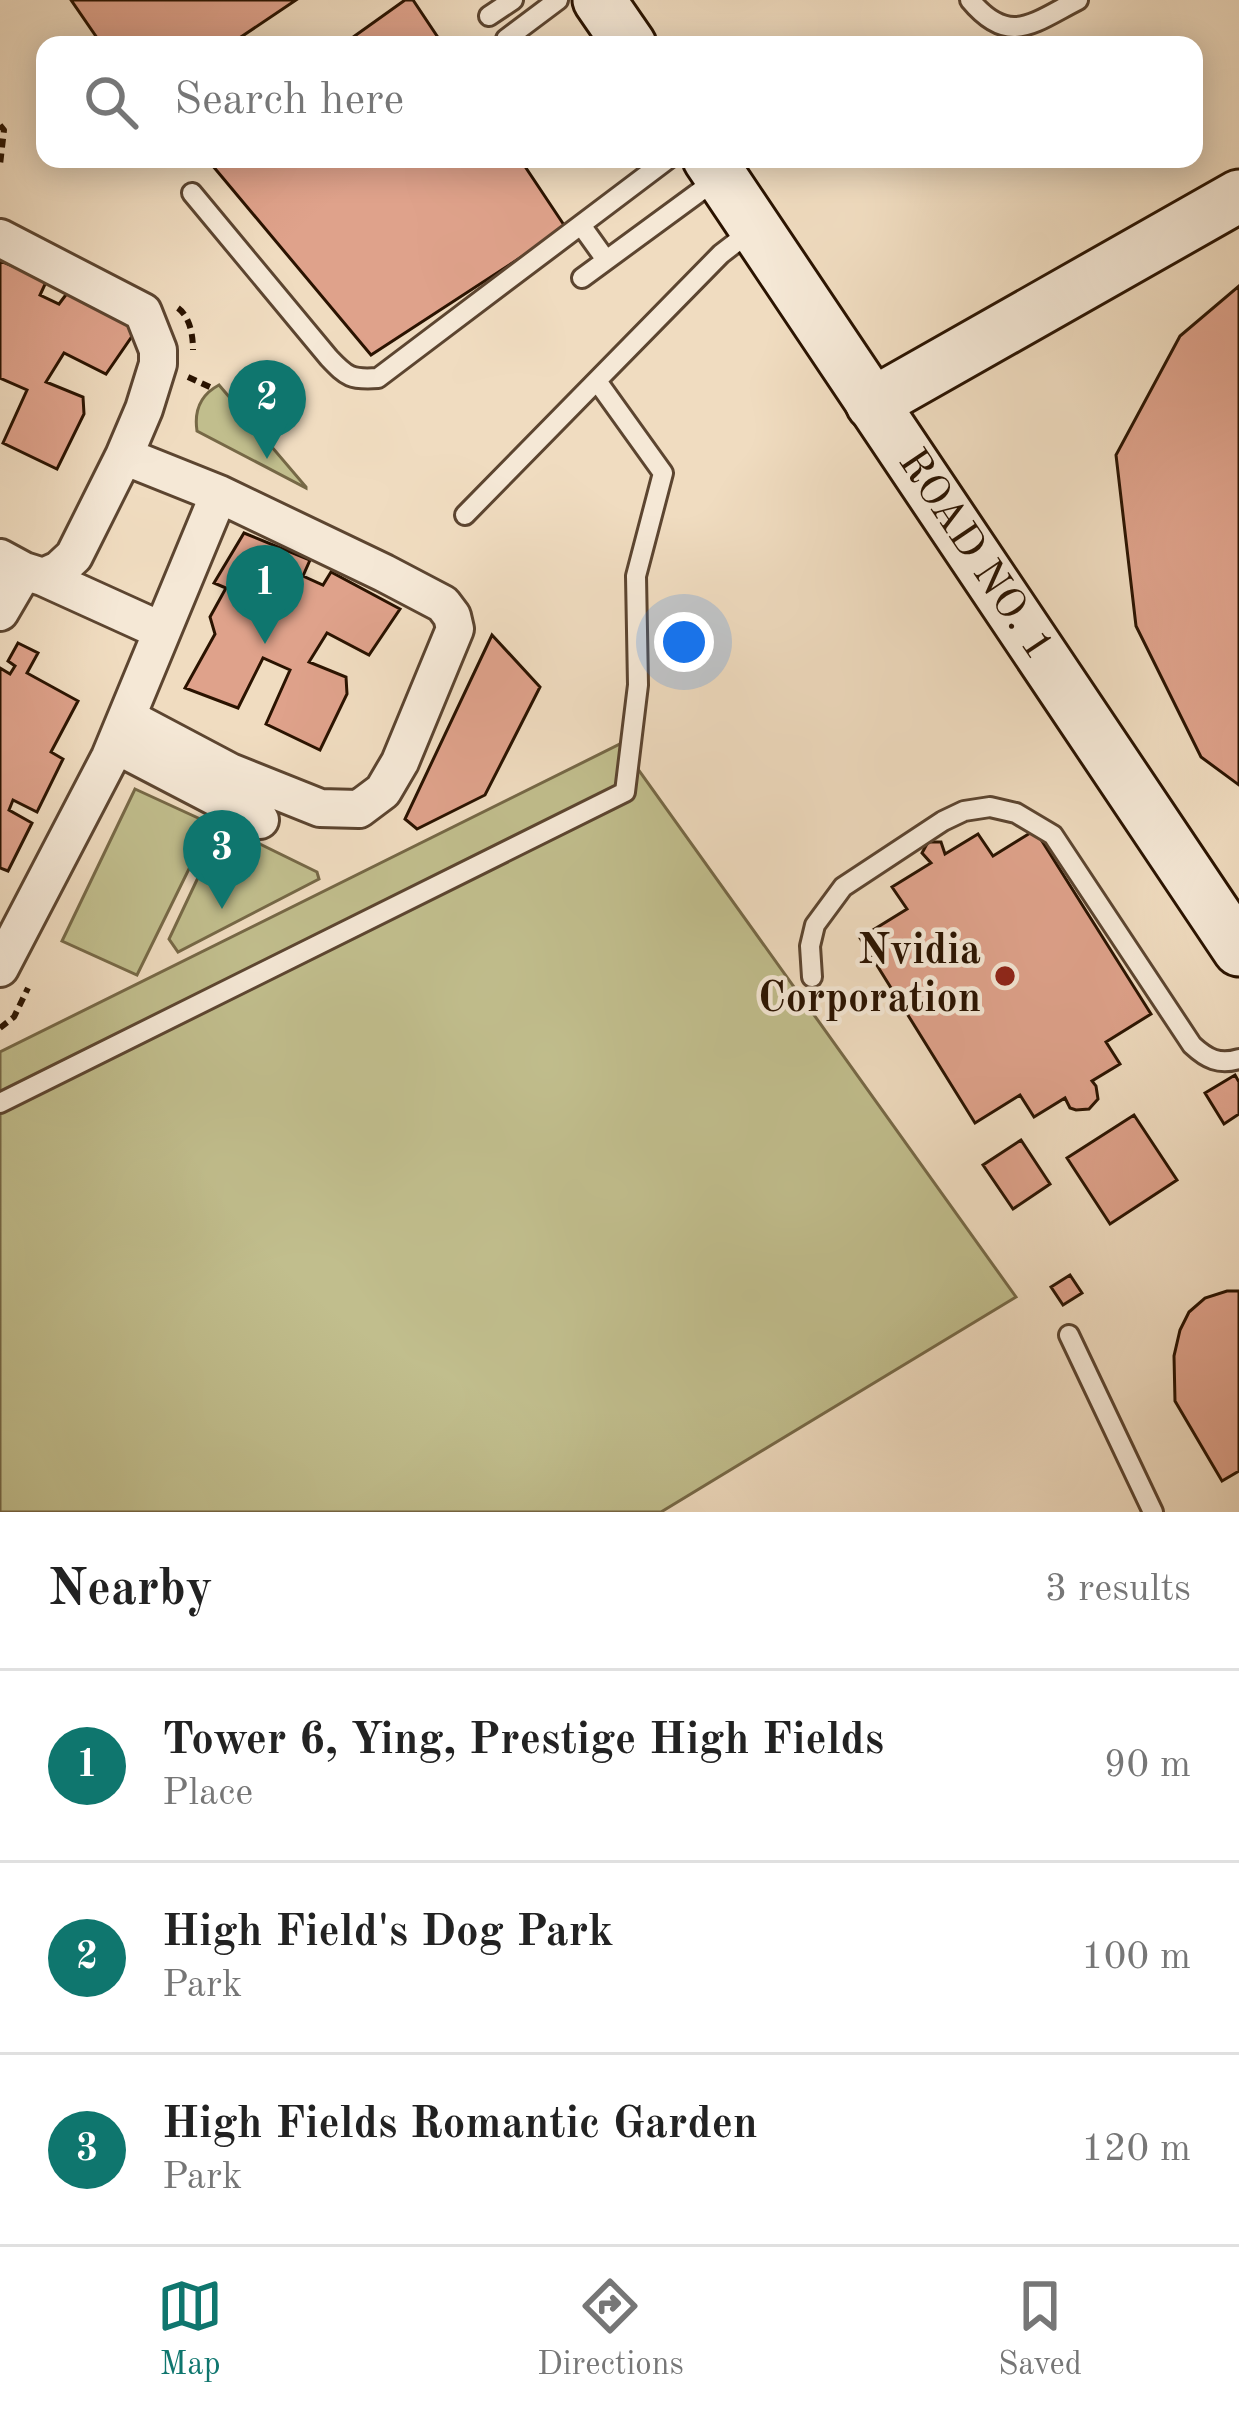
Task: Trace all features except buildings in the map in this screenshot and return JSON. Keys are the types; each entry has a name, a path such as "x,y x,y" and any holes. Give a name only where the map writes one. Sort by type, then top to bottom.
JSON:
{"street":[{"path":"599,0 624,36"},
{"name":"ROAD NO. 1","path":"715,168 1239,950"},
{"path":"872,404 1239,196"},
{"path":"0,238 143,312 158,350 144,409 74,556 59,570 22,569"},
{"path":"122,732 320,808 359,809 382,791 400,762 455,629 443,604 219,494 124,456"},
{"path":"0,968 122,732 219,494"},
{"path":"0,612 22,569"},
{"path":"22,569 162,632"},
{"path":"122,732 260,820"}],"lane":[{"path":"489,16 513,0"},
{"path":"510,36 557,0"},
{"path":"971,0 983,16 1012,29 1028,26 1078,0"},
{"path":"192,194 328,358 348,377 364,379 378,378 656,168"},
{"path":"582,278 715,168"},
{"path":"581,225 606,260"},
{"path":"465,515 721,254 756,227"},
{"path":"0,1103 625,792 638,685 636,576 663,473 597,381"},
{"path":"812,977 810,946 815,925 843,887 943,821 990,807 1016,813 1053,835 1192,1045 1223,1064 1239,1059"},
{"path":"1069,1335 1153,1512"}],"path":[{"path":"0,124 4,130 0,165"},
{"path":"172,304 183,311 194,336 193,367 182,391"},
{"path":"188,377 212,388"}],"shaded area":[{"path":"219,385 306,488 197,431 200,404"},
{"path":"620,744 1016,1297 661,1512 0,1512 0,1052"},
{"path":"135,789 211,824 137,975 62,941"},
{"path":"225,827 317,872 319,879 178,952 169,939"}],"place":[{"name":"High Field's Dog Park","path":"267,459"},
{"name":"Tower 6, Ying, Prestige High Fields","path":"265,644"},
{"name":"High Fields Romantic Garden","path":"222,909"},
{"name":"Nvidia Corporation","path":"1005,976"}]}
